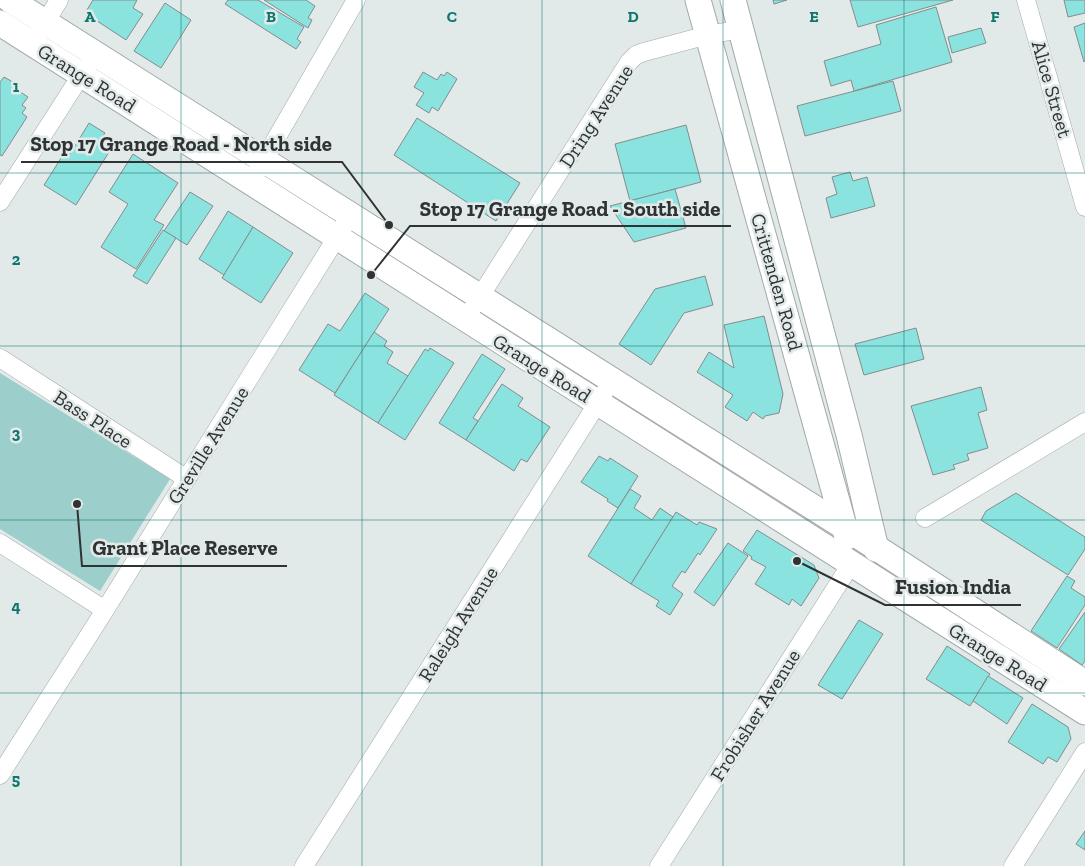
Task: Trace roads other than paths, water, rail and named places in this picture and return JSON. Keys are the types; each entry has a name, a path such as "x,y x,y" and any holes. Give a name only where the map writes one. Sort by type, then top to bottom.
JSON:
{"main road":[{"name":"Grange Road","path":"10,0 39,33"},
{"name":"Crittenden Road","path":"698,0 846,528 851,564"},
{"name":"Crittenden Road","path":"733,0 846,426 876,549"},
{"name":"Grange Road","path":"0,22 39,33 89,64 264,161 846,528 1085,683"},
{"name":"Grange Road","path":"89,64 250,182 1085,712"},
{"path":"789,492 818,490 830,472"},
{"path":"851,564 876,549"}],"street":[{"path":"39,33 59,0"},
{"path":"250,182 264,161 356,0"},
{"name":"Alice Street","path":"1026,0 1085,207"},
{"name":"Dring Avenue","path":"465,319 629,62 644,52 708,35 741,29"},
{"path":"0,202 89,64"},
{"name":"Greville Avenue","path":"0,775 350,216"},
{"name":"Bass Place","path":"0,358 187,479"},
{"name":"Raleigh Avenue","path":"304,866 612,381"},
{"path":"925,518 1085,422"},
{"path":"0,543 105,610"},
{"name":"Frobisher Avenue","path":"659,866 851,564"},
{"path":"1013,866 1085,752"}],"place":[{"name":"Stop 17 Grange Road - North side","path":"389,225"},
{"name":"Stop 17 Grange Road - South side","path":"371,275"},
{"name":"Grant Place Reserve","path":"77,504"},
{"name":"Fusion India","path":"797,561"}]}
